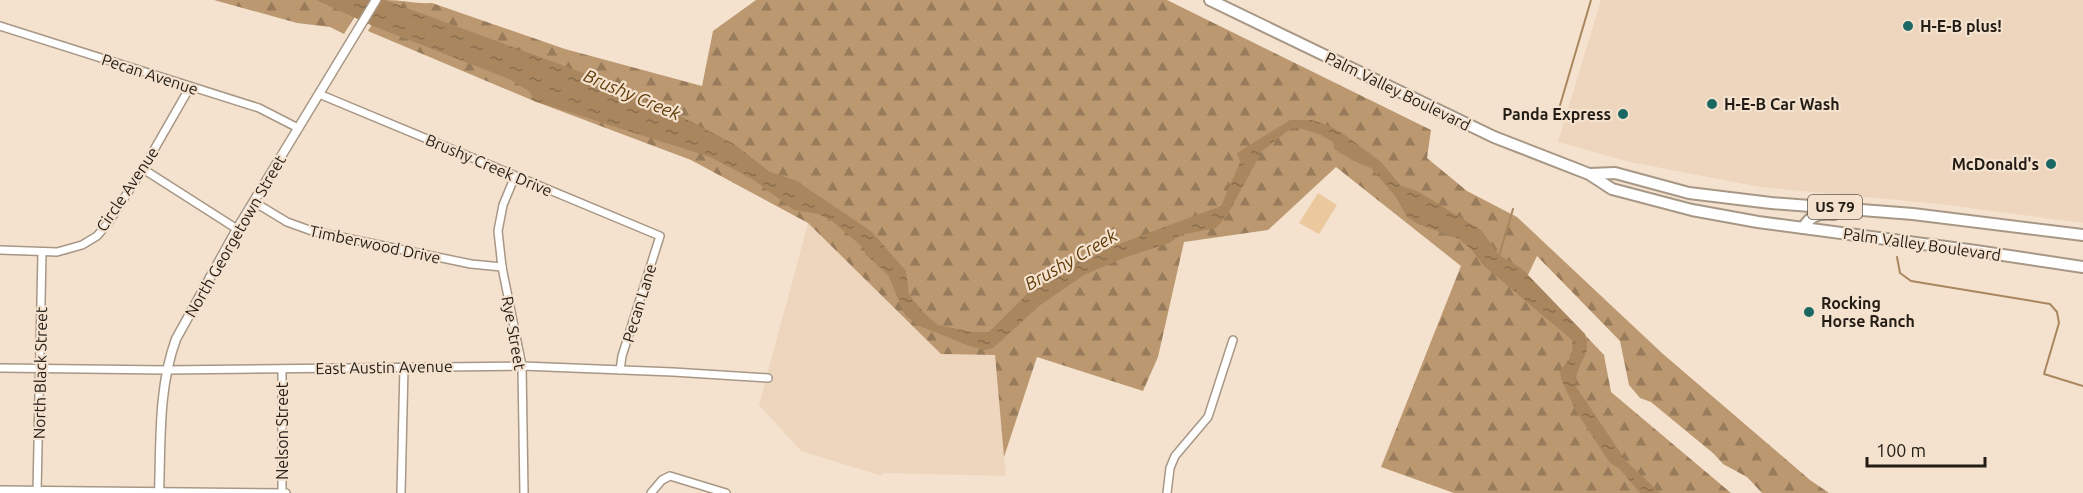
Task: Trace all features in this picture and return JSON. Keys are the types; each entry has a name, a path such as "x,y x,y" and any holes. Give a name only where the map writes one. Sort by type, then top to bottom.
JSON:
{"highway":[{"name":"Palm Valley Boulevard","path":"1209,0 1494,137 1589,174 1612,189 1692,210 2083,267"},
{"name":"Palm Valley Boulevard","path":"1589,174 1615,173 1689,193 1772,203 1913,214 2083,235"},
{"path":"1803,228 1810,217 1821,213 1904,220 1913,214"}],"street":[{"name":"North Georgetown Street","path":"159,493 166,370 182,327 237,229 376,0"},
{"name":"Pecan Avenue","path":"0,26 259,108 298,128"},
{"name":"Circle Avenue","path":"0,250 42,253 71,249 97,236 108,223 142,169 190,87"},
{"name":"Brushy Creek Drive","path":"319,94 660,236"},
{"path":"142,169 237,229"},
{"name":"Rye Street","path":"515,176 500,218 498,231 502,267 522,366 524,493"},
{"name":"Timberwood Drive","path":"254,202 293,224 318,233 471,264 502,267"},
{"name":"Pecan Lane","path":"620,370 660,236"},
{"name":"North Black Street","path":"37,492 42,253"},
{"path":"1167,493 1170,468 1175,456 1208,417 1233,340"},
{"name":"East Austin Avenue","path":"0,368 166,370 522,366 768,378"},
{"path":"401,493 404,367"},
{"name":"Nelson Street","path":"282,369 284,493"},
{"path":"651,493 662,480 670,476 726,493"},
{"path":"0,490 284,493"}],"shaded area":[{"path":"1601,0 2083,0 2083,223 1939,204 1760,187 1630,162 1558,142"},
{"path":"1318,193 1337,205 1319,234 1299,223"},
{"path":"808,223 941,354 995,355 1006,476 883,473 882,476 801,451 759,405"}],"green space":[{"path":"214,0 365,0 344,34 330,27 297,23"},
{"path":"386,0 432,3 565,49 702,86 713,31 756,0 1167,0 1431,130 1427,158 1467,191 1517,217 1663,354 1810,480 1829,493 1762,493 1747,477 1723,464 1651,402 1640,398 1629,385 1620,341 1537,256 1528,275 1604,355 1611,392 1731,493 1454,493 1381,467 1461,266 1336,167 1268,230 1184,242 1158,357 1143,391 1037,357 1004,457 995,355 941,354 808,223 691,160 534,101 368,31"}],"water":[{"name":"Brushy Creek","path":"316,0 385,0 632,91 734,144 770,172 795,180 871,231 906,271 909,295 926,315 938,325 972,332 989,332 1033,288 1111,247 1221,206 1240,162 1237,153 1290,120 1312,120 1330,126 1381,162 1401,186 1417,191 1481,230 1499,255 1521,268 1585,334 1587,350 1577,373 1575,385 1626,461 1660,493 1640,493 1619,468 1610,463 1576,411 1561,379 1560,371 1570,357 1572,340 1484,266 1471,249 1459,239 1418,224 1407,217 1396,197 1371,168 1334,149 1333,142 1321,135 1299,128 1290,129 1262,151 1228,214 1216,228 1181,235 1169,243 1124,258 1084,275 1039,306 993,348 984,350 917,325 905,315 888,275 865,254 865,249 832,221 818,214 794,210 752,179 710,157 534,101 530,92 509,79 373,26"}],"waterway":[{"path":"1556,119 1591,0"},
{"path":"1499,256 1513,209"},
{"path":"1897,257 1900,273 1911,281 2050,304 2057,312 2059,323 2044,374 2083,386"}],"place":[{"name":"H-E-B plus!","path":"1908,26"},
{"name":"H-E-B Car Wash","path":"1712,104"},
{"name":"Panda Express","path":"1623,114"},
{"name":"McDonald's","path":"2051,164"},
{"name":"Rocking Horse Ranch","path":"1809,312"}]}
